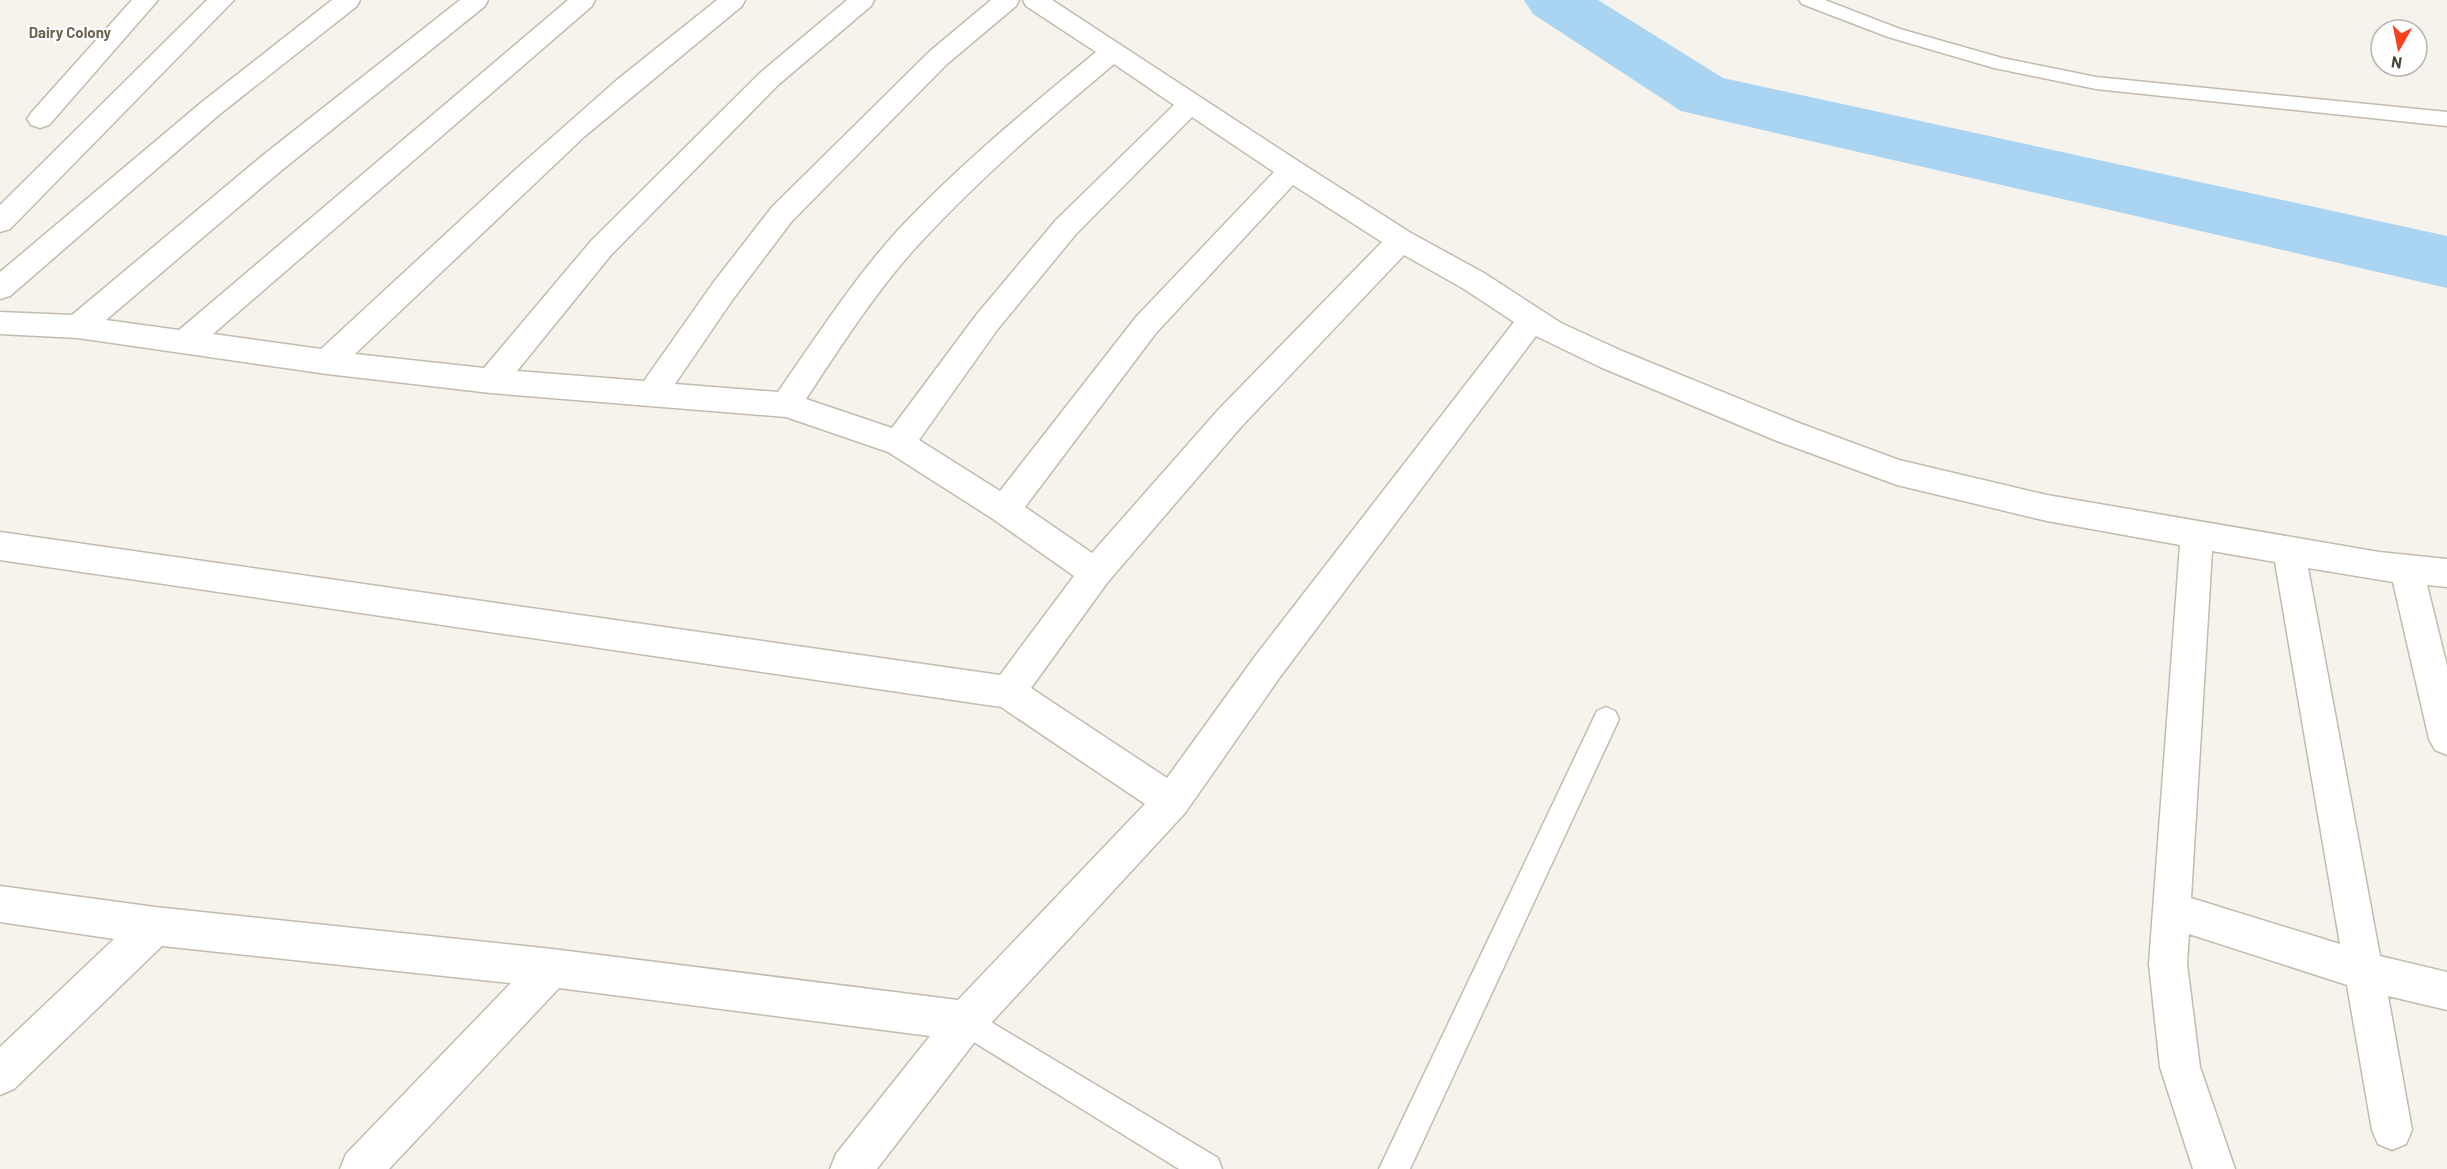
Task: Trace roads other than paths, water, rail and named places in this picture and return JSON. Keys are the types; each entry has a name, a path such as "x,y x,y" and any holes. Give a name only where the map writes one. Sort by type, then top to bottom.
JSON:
{"street":[{"path":"40,119 146,0"},
{"path":"0,222 222,0"},
{"path":"0,288 212,108 348,0"},
{"path":"78,327 272,163 476,0"},
{"path":"187,340 583,0"},
{"path":"327,362 515,184 669,49 733,0"},
{"path":"491,381 601,248 769,79 862,0"},
{"path":"652,393 723,291 782,214 938,58 1006,0"},
{"path":"1035,0 1291,170 1542,325 1611,359 1788,432 1897,472 2047,508 2289,551 2447,573"},
{"path":"786,405 849,311 908,238 1008,140 1112,52"},
{"path":"899,443 987,322 1066,227 1191,103"},
{"path":"1004,510 1146,325 1291,170"},
{"path":"1008,692 1095,573 1230,418 1401,240"},
{"path":"0,323 78,327 187,340 327,362 491,381 786,405 899,443 1004,510 1095,573"},
{"path":"851,1169 966,1021 1172,801 1268,666 1542,325"},
{"path":"2197,535 2168,964 2180,1067 2214,1169"},
{"path":"0,546 1008,692 1172,801"},
{"path":"2289,551 2392,1130"},
{"path":"2407,568 2447,738"},
{"path":"0,904 155,926 552,968 966,1021"},
{"path":"2171,910 2364,971 2447,991"},
{"path":"0,1075 155,926"},
{"path":"361,1169 552,968"}],"lane":[{"path":"1808,0 1894,33 2001,64 2086,81 2447,119"},
{"path":"1394,1169 1606,718"},
{"path":"966,1021 1207,1169"}],"waterway":[{"path":"1554,0 1704,96 2447,262"}],"district":[{"name":"Dairy Colony","path":"70,33"}]}
